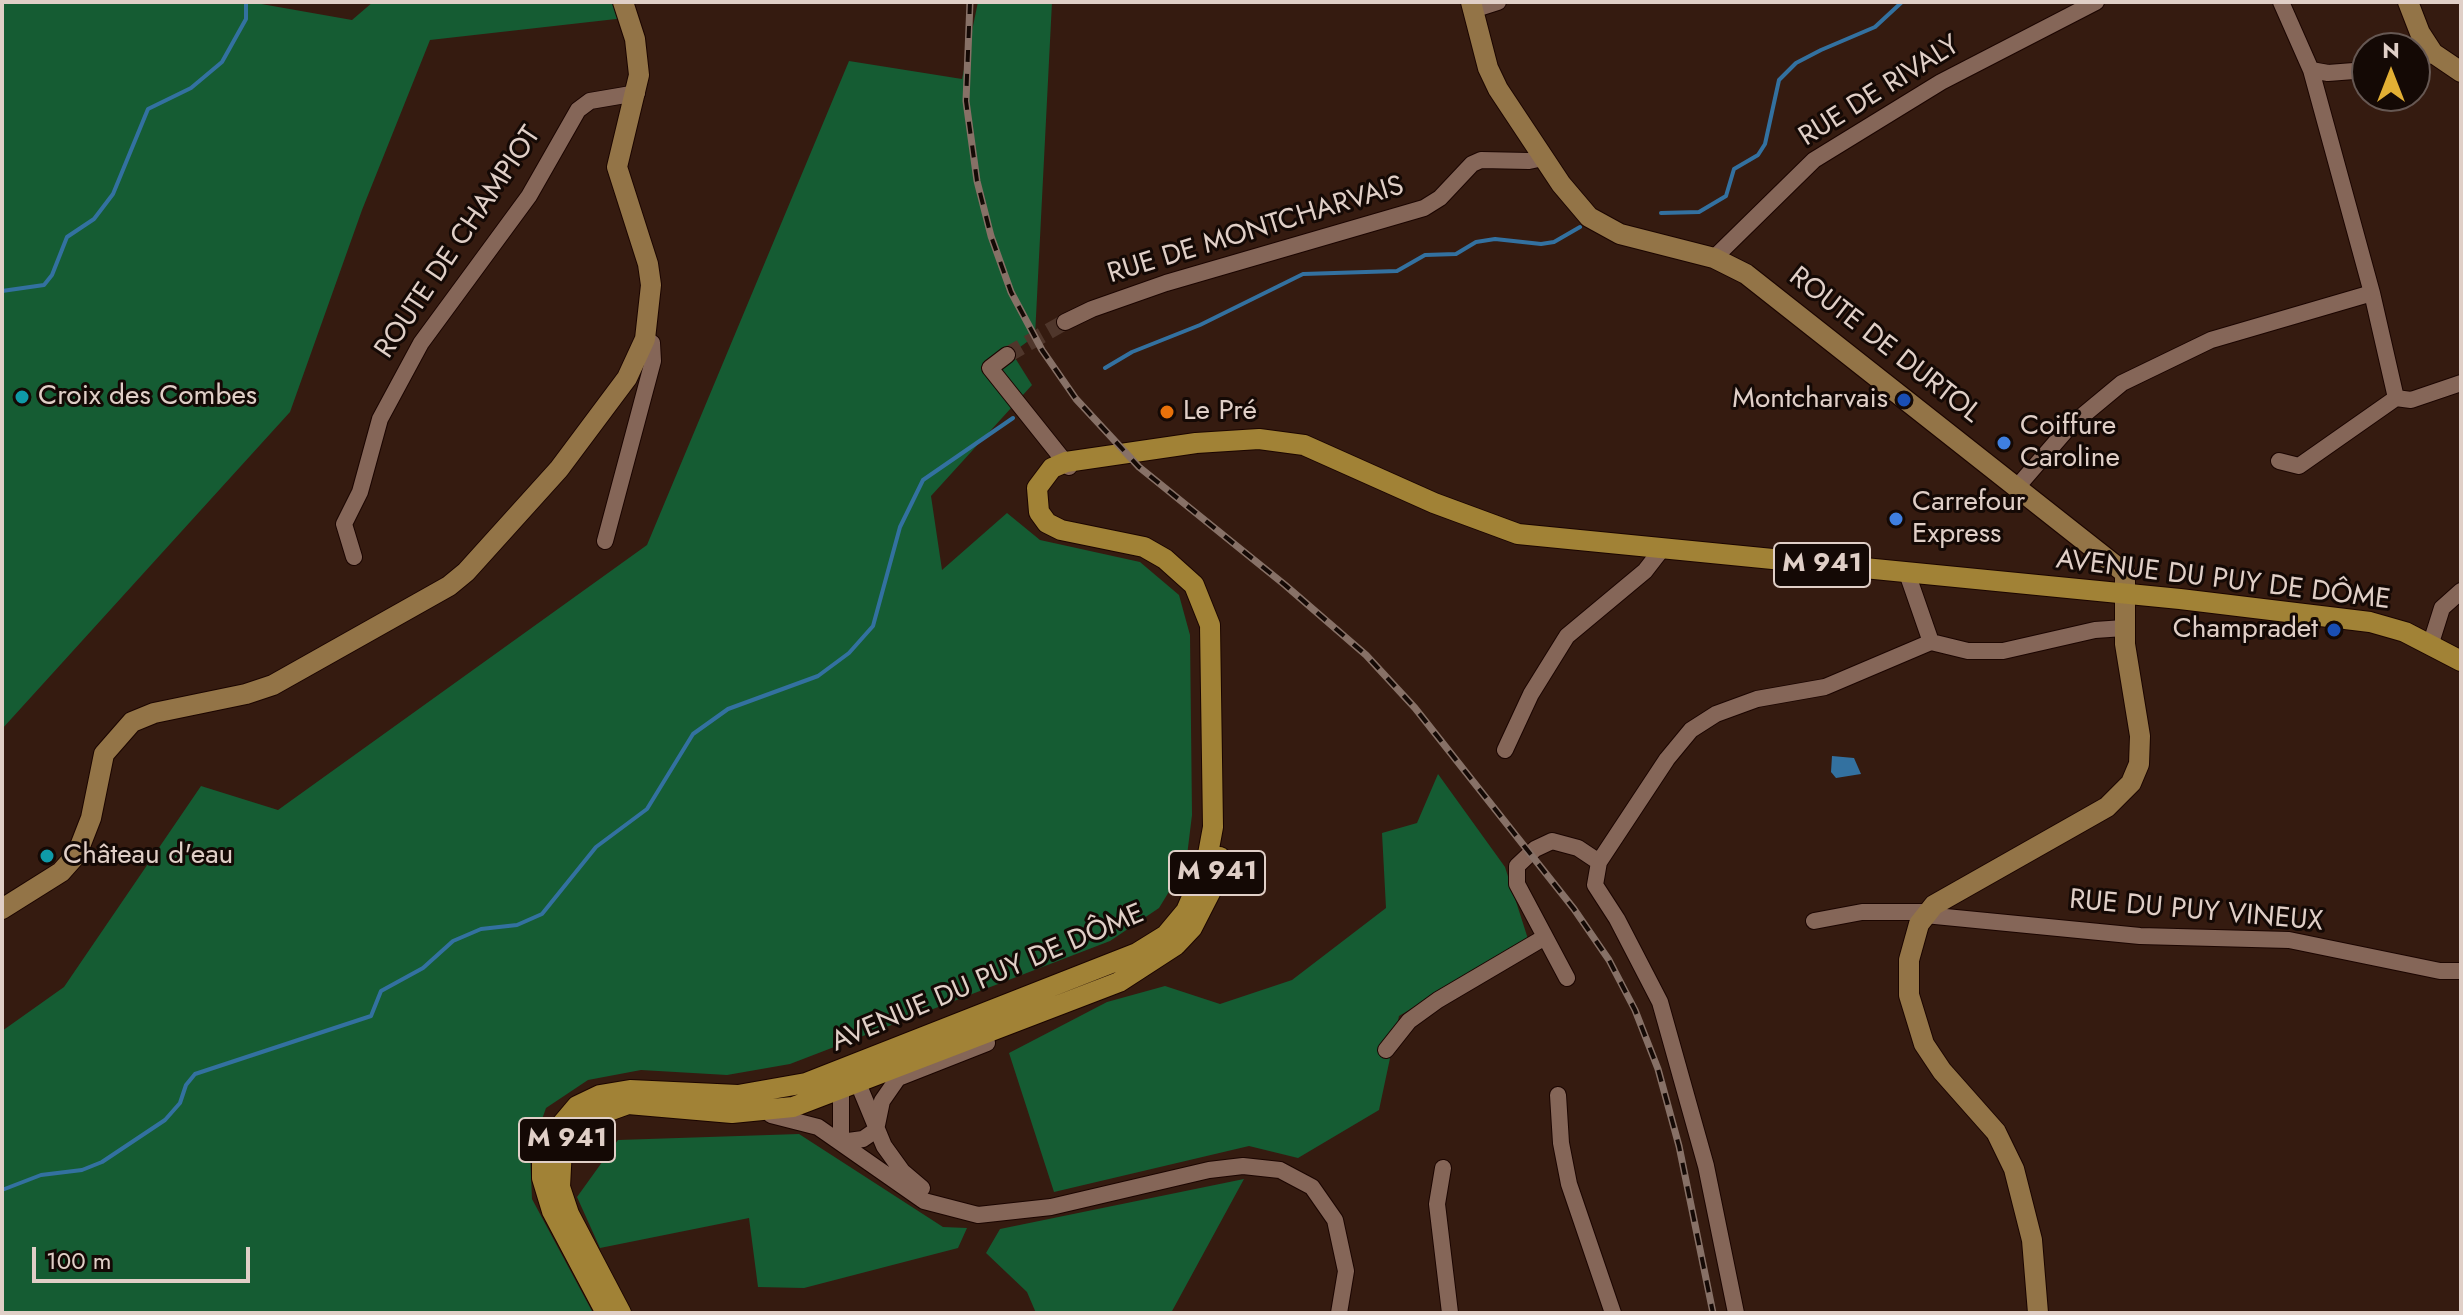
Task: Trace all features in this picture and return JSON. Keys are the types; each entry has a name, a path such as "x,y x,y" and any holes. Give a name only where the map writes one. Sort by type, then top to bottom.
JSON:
{"main road":[{"path":"2,909 46,883 72,861 87,834 104,754 132,722 154,713 246,694 273,685 413,607 466,572 559,469 627,378 645,339 650,314 648,264 617,167 622,135 637,93 635,39 623,2"},
{"path":"2408,2 2416,32"},
{"path":"1472,6 1488,68 1543,158"},
{"path":"2431,61 2461,72"},
{"name":"ROUTE DE DURTOL","path":"1543,158 1579,206 1605,227 1637,240 1714,258 1746,274 2125,573 2126,595"},
{"name":"AVENUE DU PUY DE DÔME","path":"612,1309 544,1190 544,1152 559,1123 577,1106 609,1093 642,1089 738,1095 806,1083 1137,953 1166,935 1186,911 1199,886 1213,827 1212,652 1203,600 1178,569 1144,547 1061,530 1047,523 1039,512 1037,488 1052,468 1096,455 1259,439 1304,445 1434,503 1518,534 2370,622 2431,642 2461,648"},
{"name":"AVENUE DU PUY DE DÔME","path":"612,1309 562,1197 558,1164 567,1139 589,1118 628,1104 732,1113 793,1107 1119,982 1176,945 1205,908 1214,885 1223,827 1223,644 1213,599 1189,562 1149,539 1115,531 1086,530 1052,520 1042,499 1043,487 1068,465"},
{"path":"2038,1313 2032,1240 2009,1156 1987,1121 1931,1057 1915,1018 1908,984 1909,960 1926,914 1954,891 2107,807 2131,783 2139,764 2140,736 2124,628 2126,595"},
{"name":"AVENUE DU PUY DE DÔME","path":"2431,642 2461,661"}],"street":[{"path":"1472,6 1498,2"},
{"name":"RUE DE RIVALY","path":"1714,258 1825,152 1941,82 2096,2"},
{"path":"2281,2 2311,70 2372,293 2396,398"},
{"path":"2311,70 2328,73 2351,71"},
{"name":"ROUTE DE CHAMPIOT","path":"354,557 344,524 360,492 380,419 421,343 529,196 578,110 590,101 637,93"},
{"name":"RUE DE MONTCHARVAIS","path":"1065,322 1092,309 1166,283 1424,208 1440,198 1472,164 1481,160 1529,161 1543,158"},
{"path":"2018,486 2069,427 2122,383 2211,340 2372,293"},
{"path":"605,541 653,361 652,343 645,339"},
{"path":"1007,355 990,368 1068,465"},
{"path":"2279,461 2299,466 2396,398 2411,400 2461,383"},
{"path":"1505,750 1531,694 1567,636 1645,571 1662,549"},
{"path":"1907,573 1931,642"},
{"path":"2431,642 2442,608 2461,591"},
{"path":"1736,1313 1706,1166 1660,1002 1595,885 1599,862 1691,730 1716,714 1757,699 1825,687 1931,642 1968,651 2003,651 2095,630 2124,628"},
{"path":"1567,978 1517,884 1517,866 1535,849 1552,841 1578,848 1599,862"},
{"name":"RUE DU PUY VINEUX","path":"1814,921 1862,912 1926,914 2140,936 2289,940 2440,971 2461,971"},
{"path":"1386,1050 1409,1021 1438,1000 1545,937"},
{"path":"841,1142 863,1139 876,1130 882,1101 898,1078 1043,1021 1119,982"},
{"path":"806,1083 851,1086 965,1034 1026,998"},
{"path":"851,1086 902,1171 944,1207"},
{"path":"841,1142 851,1086"},
{"path":"1558,1095 1561,1143 1569,1184 1613,1313"},
{"path":"756,1113 807,1121 924,1201 997,1216 1209,1170 1243,1166 1280,1170 1312,1187 1335,1220 1346,1271 1339,1313"},
{"path":"1443,1168 1437,1209 1450,1313"}],"green space":[{"path":"2,2 250,2 352,20 373,2 617,2 625,18 430,40 362,210 290,412 2,729"},
{"path":"978,2 1052,2 1035,336 1012,353 1032,385 931,496 942,570 1007,513 1040,540 1140,562 1179,595 1190,635 1192,815 1186,864 1159,908 1110,941 790,1064 727,1075 641,1070 588,1080 546,1108 530,1153 532,1199 593,1313 2,1313 2,1031 64,987 201,786 278,810 647,545 849,61 962,79"},
{"path":"1438,774 1505,867 1528,939 1399,1016 1379,1110 1298,1158 1249,1146 1054,1192 1009,1053 1107,1002 1165,986 1220,1004 1292,980 1386,908 1382,833 1417,823"},
{"path":"799,1134 943,1227 967,1228 958,1248 804,1288 758,1287 749,1218 600,1248 577,1197 618,1140"},
{"path":"1244,1179 1171,1313 1036,1313 1027,1292 986,1253 1000,1229"}],"water":[{"path":"1832,756 1854,758 1861,774 1836,778 1831,772"}],"waterway":[{"path":"2,291 44,285 52,275 67,237 94,219 113,194 148,109 191,88 222,62 246,19 246,2"},
{"path":"1661,213 1699,212 1726,196 1734,169 1758,155 1765,144 1779,80 1796,63 1875,27 1902,2"},
{"path":"1105,368 1132,352 1200,325 1303,274 1397,271 1425,255 1456,254 1476,242 1495,239 1541,244 1554,242 1580,227"},
{"path":"2,1190 41,1175 82,1170 102,1162 165,1120 180,1103 186,1085 195,1074 371,1016 381,991 423,968 453,941 481,929 517,925 542,914 596,847 647,809 693,734 728,709 818,676 849,653 873,626 900,527 923,480 1013,418"}],"tunnel":[{"path":"1007,355 1065,322"}],"railway":[{"path":"970,2 966,101 977,181 991,236 1011,292 1042,350 1076,399 1139,467 1366,655 1415,708 1574,909 1609,960 1635,1010 1658,1069 1679,1146 1713,1313"}],"place":[{"name":"Croix des Combes","path":"22,397"},
{"name":"Montcharvais","path":"1904,400"},
{"name":"Le Pré","path":"1167,412"},
{"name":"Coiffure Caroline","path":"2004,443"},
{"name":"Carrefour Express","path":"1896,519"},
{"name":"Champradet","path":"2334,630"},
{"name":"Château d'eau","path":"47,856"}]}
